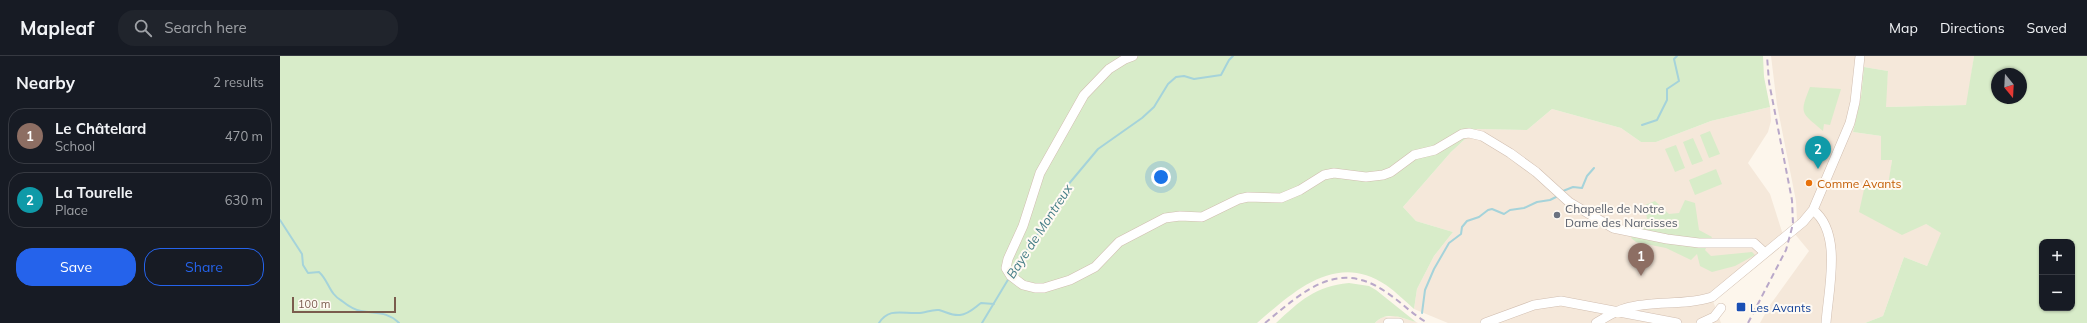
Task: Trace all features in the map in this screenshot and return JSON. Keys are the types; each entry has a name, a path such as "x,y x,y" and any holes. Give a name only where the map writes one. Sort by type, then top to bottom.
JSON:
{"street":[{"path":"1133,56 1124,59 1109,69 1079,103 1040,173 1023,226 1008,259 1006,268 1011,276 1023,285 1035,288 1044,288 1070,280 1095,267 1119,242 1165,218 1180,216 1202,217 1239,199 1248,197 1281,198 1300,190 1324,175 1334,173 1366,177 1383,175 1391,172 1414,155 1434,150 1462,134 1468,133 1482,136 1510,153 1536,172 1569,202 1613,228 1667,239 1699,243 1754,242 1765,253"},
{"path":"1596,323 1636,305 1696,301 1712,297 1803,222 1813,210 1852,116 1860,56"},
{"path":"1813,210 1822,218 1828,234 1831,253 1831,272 1826,323"},
{"path":"1485,323 1543,303 1570,302 1611,317 1677,323"},
{"path":"1701,323 1714,316 1721,308"},
{"path":"1388,323 1399,323"}],"shaded area":[{"path":"1771,56 1974,56 1967,105 1885,107 1888,71 1864,67 1861,97 1853,132 1881,136 1881,159 1892,159 1889,185 1882,189 1926,224 1942,233 1927,266 1904,257 1883,316 1865,323 1760,323 1770,305 1809,251 1794,233 1797,220 1796,201 1777,105"},
{"path":"1770,107 1771,121 1768,132 1748,163 1770,194 1784,238 1775,250 1713,301 1721,323 1448,323 1414,309 1417,289 1434,256 1453,232 1416,221 1403,207 1451,152 1476,129 1527,130 1552,109 1621,128 1641,142 1656,142 1711,121"},
{"path":"1396,316 1418,323 1375,323 1382,317"}],"green space":[{"path":"280,56 1763,56 1764,77 1770,107 1711,121 1656,142 1641,142 1621,128 1552,109 1527,130 1476,129 1451,152 1403,207 1416,221 1453,232 1434,256 1417,289 1414,309 1386,285 1368,276 1350,272 1333,274 1300,288 1257,323 280,323"},
{"path":"1974,56 2087,56 2087,323 1865,323 1883,316 1904,257 1927,266 1941,233 1926,224 1902,235 1859,212 1865,185 1882,189 1888,185 1892,160 1881,160 1881,136 1853,132 1861,97 1864,67 1888,71 1886,107 1966,105"},
{"path":"1810,87 1841,89 1830,125 1824,124 1823,131 1806,116 1804,112 1804,103"},
{"path":"1710,131 1720,154 1709,158 1700,135"},
{"path":"1693,138 1703,161 1692,165 1683,142"},
{"path":"1676,145 1685,168 1675,172 1665,149"},
{"path":"1716,169 1722,184 1695,195 1689,180"},
{"path":"1685,200 1695,203 1699,230 1712,237 1705,250 1711,256 1752,252 1755,255 1735,266 1712,272 1700,266 1697,254 1691,260 1666,248 1636,242 1631,238 1636,223 1647,219 1645,205 1655,201 1669,214 1679,213"},
{"path":"1349,283 1369,286 1376,290 1416,322 1400,317 1389,316 1379,319 1375,323 1276,323 1301,301 1317,291 1327,287"}],"waterway":[{"name":"Baye de Montreux","path":"1012,272 1040,231 1062,192 1098,149 1142,118 1154,107 1168,84 1176,77 1184,76 1194,79 1221,75 1229,60 1233,56"},
{"path":"1642,125 1657,120 1667,100 1667,89 1679,81 1674,59 1677,56"},
{"path":"1563,191 1573,187 1582,188 1587,176 1594,168"},
{"path":"1422,313 1425,290 1434,269 1449,243 1461,234 1462,227 1467,221 1479,217 1488,210 1492,209 1504,214 1510,210 1524,208 1537,202 1550,200 1558,196"},
{"path":"280,220 302,254 303,265 308,273 319,272 325,279 334,295 356,310 390,316 399,323"},
{"name":"Baye de Montreux","path":"982,323 1009,278"},
{"path":"879,323 887,315 897,312 921,313 939,310 960,315 969,312 981,303 994,304"}],"railway":[{"path":"1748,323 1786,250 1793,224 1792,200 1769,82 1767,56"},
{"path":"1265,323 1293,300 1321,283 1336,279 1352,278 1368,282 1386,292 1428,323"}],"place":[{"name":"La Tourelle","path":"1818,169"},
{"name":"Comme Avants","path":"1809,183"},
{"name":"Chapelle de Notre Dame des Narcisses","path":"1557,215"},
{"name":"Le Châtelard","path":"1641,276"},
{"name":"Les Avants","path":"1741,307"}]}
